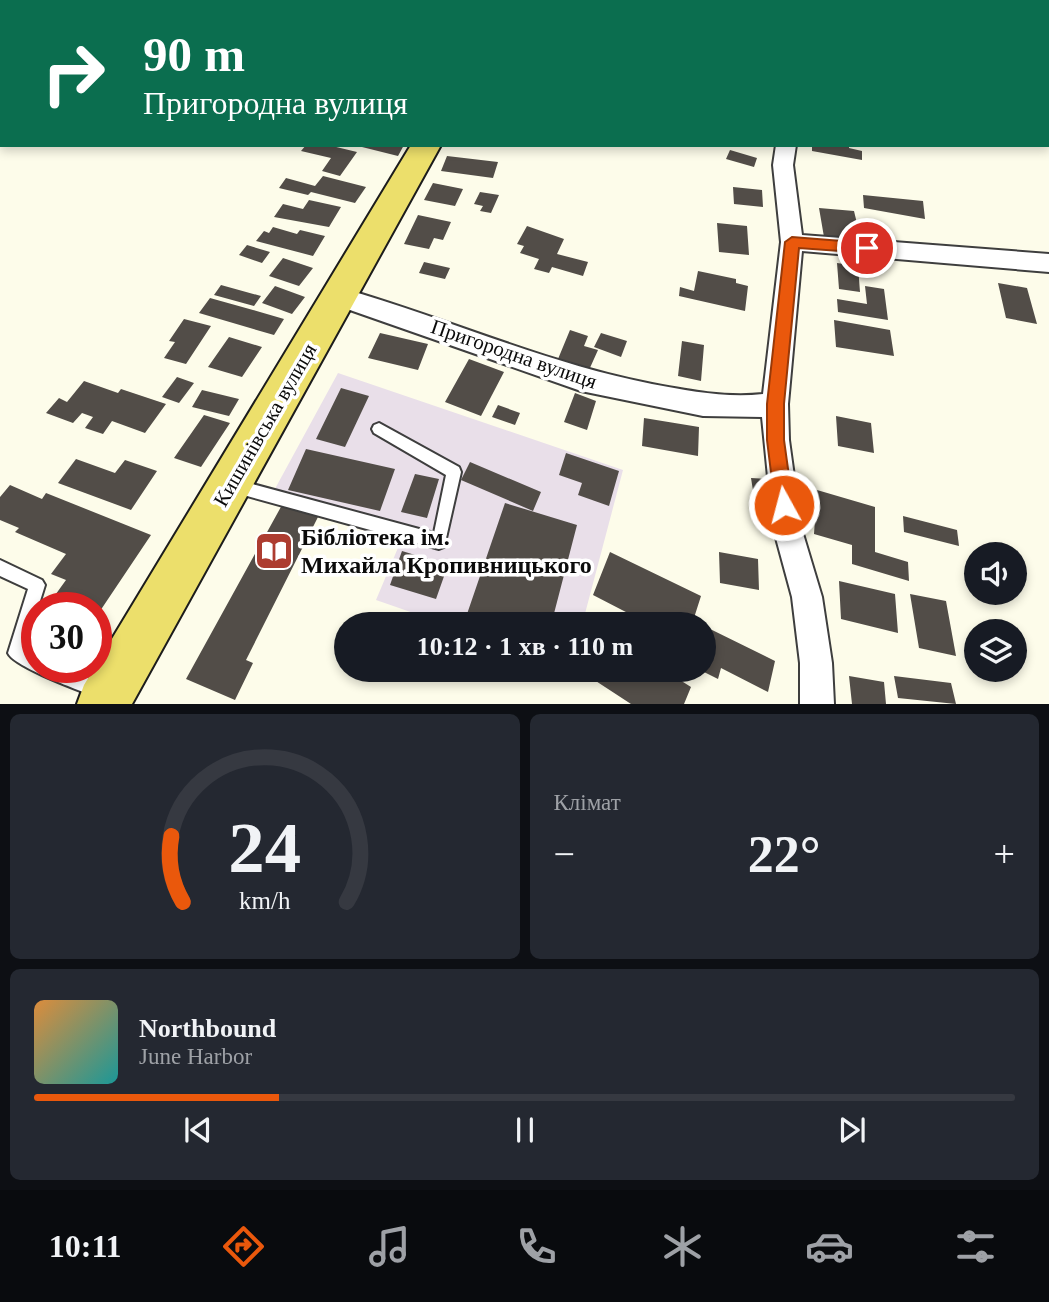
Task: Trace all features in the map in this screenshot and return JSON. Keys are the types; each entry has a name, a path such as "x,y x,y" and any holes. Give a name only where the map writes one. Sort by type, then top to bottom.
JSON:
{"main road":[{"name":"Кишинівська вулиця","path":"106,699 425,147"}],"street":[{"path":"786,147 783,165 792,242 775,404 776,440 787,527 807,597 816,663 817,704"},
{"path":"792,242 1049,262"},
{"name":"Пригородна вулиця","path":"338,296 421,322 556,372 614,388 702,405 750,408 775,404"}],"lane":[{"path":"231,485 439,541 454,472 379,429"},
{"path":"0,568 37,585 35,592"},
{"path":"21,637 16,653 21,656"},
{"path":"74,683 106,699"}],"shaded area":[{"path":"338,373 623,470 585,612 411,612 376,600 400,543 270,498"}],"building":[{"path":"304,147 336,147 357,152 340,176 322,171 331,158 301,151"},
{"path":"362,147 403,147 398,156"},
{"path":"812,147 849,147 862,151 862,160 812,151"},
{"path":"730,150 757,158 754,167 726,159"},
{"path":"447,156 498,162 493,178 441,171"},
{"path":"323,176 366,187 355,203 311,192 308,195 279,188 286,178 315,186"},
{"path":"433,183 463,189 455,206 424,200"},
{"path":"733,187 762,190 763,207 734,204"},
{"path":"480,192 499,195 491,213 480,211 483,206 474,204"},
{"path":"863,195 923,201 925,219 864,208"},
{"path":"309,200 341,207 329,227 274,217 283,204 303,209"},
{"path":"819,208 854,211 861,240 824,237"},
{"path":"418,215 451,222 443,240 434,238 429,249 404,244"},
{"path":"717,223 747,226 749,255 719,252"},
{"path":"527,226 564,239 557,254 588,262 583,276 552,267 549,273 534,269 539,259 520,253 524,246 517,244"},
{"path":"273,227 297,234 300,230 325,236 313,256 256,241 264,231 269,233"},
{"path":"247,245 270,252 262,263 239,255"},
{"path":"283,258 313,268 299,286 269,276"},
{"path":"424,262 450,268 445,279 419,273"},
{"path":"837,263 858,266 860,292 839,289"},
{"path":"698,271 736,279 736,283 748,286 745,311 679,296 680,287 694,291"},
{"path":"998,283 1027,288 1037,324 1006,318"},
{"path":"221,285 261,296 254,306 214,295"},
{"path":"275,286 305,297 292,314 262,303"},
{"path":"865,286 884,289 888,320 838,312 837,299 867,304"},
{"path":"210,298 284,319 274,335 199,313"},
{"path":"184,319 211,326 186,364 164,358 175,342 169,341"},
{"path":"834,320 890,330 894,356 836,347"},
{"path":"570,330 588,336 584,346 598,350 589,370 558,359"},
{"path":"380,333 428,344 418,370 368,358"},
{"path":"601,333 627,341 621,357 594,347"},
{"path":"229,337 262,347 242,377 208,367"},
{"path":"682,341 704,345 701,381 678,376"},
{"path":"469,359 504,372 481,416 445,402"},
{"path":"177,377 194,383 179,403 162,397"},
{"path":"84,381 118,393 121,389 166,404 145,433 112,421 103,434 85,428 93,417 82,413 73,423 46,413 59,398 67,402"},
{"path":"341,388 369,396 345,447 316,439"},
{"path":"202,390 239,399 229,416 192,407"},
{"path":"575,393 596,401 587,430 564,422"},
{"path":"498,405 520,413 515,425 492,417"},
{"path":"204,415 230,423 201,467 174,458"},
{"path":"836,416 871,423 874,453 838,446"},
{"path":"644,418 699,427 698,456 642,446"},
{"path":"306,449 395,469 380,511 288,490"},
{"path":"566,453 619,471 609,506 578,495 582,483 559,475"},
{"path":"76,459 115,473 125,460 157,471 131,510 58,483"},
{"path":"470,462 541,492 533,511 461,480"},
{"path":"415,474 439,479 427,518 401,512"},
{"path":"751,478 767,479 774,523 758,522"},
{"path":"10,485 42,499 46,493 151,535 112,593 57,592 66,580 51,574 66,554 15,532 19,528 0,520 0,497"},
{"path":"817,490 875,507 875,552 908,562 909,581 852,564 852,545 814,534"},
{"path":"505,503 577,525 554,612 468,612"},
{"path":"282,505 318,517 246,660 253,663 235,700 186,679"},
{"path":"903,516 957,530 959,546 904,532"},
{"path":"402,551 448,565 436,599 390,585"},
{"path":"610,552 701,596 696,612 626,612 593,595"},
{"path":"719,552 758,559 759,590 720,583"},
{"path":"839,581 895,594 898,633 841,619"},
{"path":"910,594 946,601 956,656 919,648"},
{"path":"716,632 775,661 768,692 721,668 718,679"},
{"path":"849,676 884,682 886,704 852,704"},
{"path":"894,676 951,683 956,704 898,698"},
{"path":"597,682 683,682 691,687 684,704 631,704"}],"place":[{"name":"Бібліотека ім. Михайла Кропивницького","path":"274,551"}],"route":[{"path":"784,505 776,440 775,404 792,242 867,248"}]}
